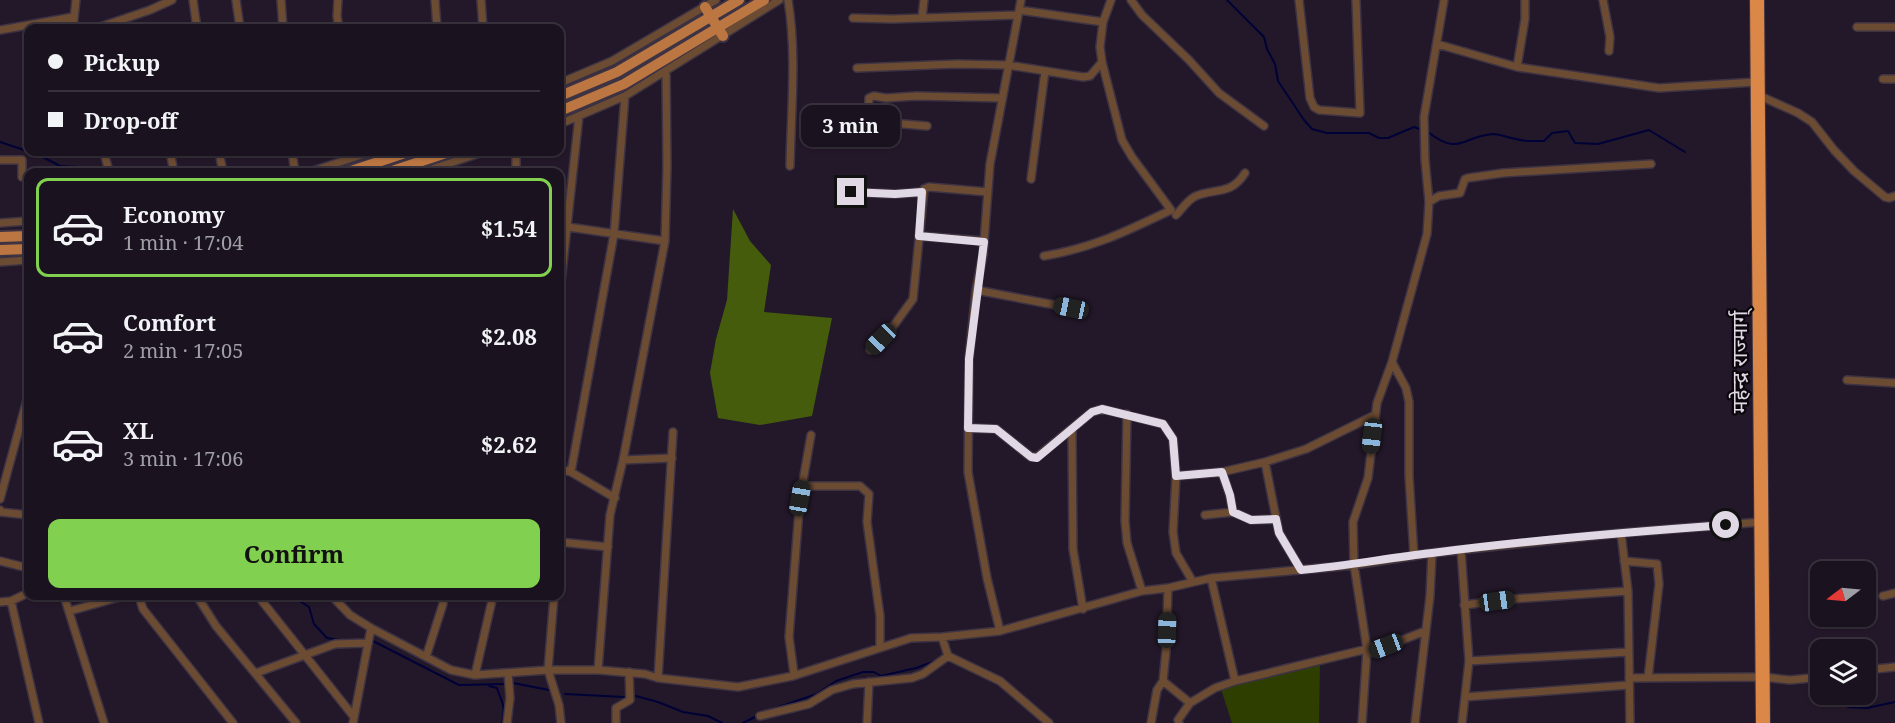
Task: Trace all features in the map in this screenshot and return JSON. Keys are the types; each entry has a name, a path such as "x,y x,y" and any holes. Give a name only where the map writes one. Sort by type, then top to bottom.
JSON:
{"highway":[{"name":"महेन्द्र राज्मार्ग्","path":"1757,0 1763,723"}],"main road":[{"path":"564,94 617,72 739,0"},
{"path":"564,109 624,84 721,32 764,0"},
{"path":"705,6 721,32"},
{"path":"360,168 396,156"},
{"path":"401,168 437,156"},
{"path":"0,237 24,236"},
{"path":"0,250 24,249"}],"street":[{"path":"73,24 76,0"},
{"path":"109,24 172,0"},
{"path":"193,0 196,24"},
{"path":"236,0 239,24"},
{"path":"280,0 283,24"},
{"path":"338,0 338,24"},
{"path":"435,0 437,24"},
{"path":"481,0 483,24"},
{"path":"564,81 612,61 716,0"},
{"path":"564,122 626,96 721,32 779,0"},
{"path":"788,0 791,18 793,78 789,166"},
{"path":"922,16 924,0"},
{"path":"1000,631 987,578 968,472 969,359 976,290 984,242 990,162 1021,0"},
{"path":"1044,256 1073,251 1112,238 1171,210 1122,141 1100,47 1103,22 1111,0"},
{"path":"1131,0 1219,93 1264,126"},
{"path":"1299,0 1310,98 1314,106 1319,110 1360,113 1356,0"},
{"path":"1362,723 1367,651 1354,565 1353,522 1368,478 1377,403 1392,362 1427,234 1429,202 1424,117 1444,0"},
{"path":"1518,67 1525,19 1525,0"},
{"path":"1603,0 1610,37 1609,51"},
{"path":"853,18 891,19 1018,12 1103,22"},
{"path":"34,24 74,17"},
{"path":"0,30 24,26"},
{"path":"1857,27 1895,27"},
{"path":"1437,44 1518,67 1659,88 1757,88 1812,122 1854,171 1885,197 1895,196"},
{"path":"857,68 957,64 1008,65 1086,77 1090,76 1102,62"},
{"path":"598,670 610,515 623,460 665,241 666,71"},
{"path":"1031,178 1045,71"},
{"path":"1883,79 1895,79"},
{"path":"571,472 614,234 626,96"},
{"path":"927,126 868,121 870,99 874,96 886,98 916,96 1002,98"},
{"path":"564,259 579,116"},
{"path":"321,168 353,156"},
{"path":"435,168 471,156"},
{"path":"0,160 22,160 22,177"},
{"path":"1429,202 1439,196 1460,193 1468,178 1503,173 1651,164"},
{"path":"1176,215 1193,198 1225,190 1240,182 1245,173"},
{"path":"851,192 895,194 922,192 929,187 988,192"},
{"path":"870,350 892,328 913,298 922,192"},
{"path":"0,223 24,221"},
{"path":"568,227 665,241"},
{"path":"919,236 984,242"},
{"path":"0,262 24,260"},
{"path":"976,290 1071,308"},
{"path":"1392,362 1406,388 1409,402 1409,476 1414,556"},
{"path":"1847,380 1895,383"},
{"path":"968,428 996,429 1031,457 1037,458 1092,412 1102,409 1163,424 1173,439 1176,476 1173,532 1176,553 1193,582"},
{"path":"0,499 24,411"},
{"path":"1127,414 1125,521 1127,543 1142,591"},
{"path":"1176,476 1222,472 1265,462 1306,449 1375,415"},
{"path":"1072,431 1073,549 1083,609"},
{"path":"658,678 673,432"},
{"path":"794,674 789,637 802,486 811,435"},
{"path":"623,460 672,458"},
{"path":"1265,462 1279,533 1301,570"},
{"path":"564,470 615,498"},
{"path":"1222,472 1233,512"},
{"path":"802,486 860,486 869,494 867,522 880,616 880,646"},
{"path":"0,512 24,514"},
{"path":"1205,514 1233,512 1251,520 1276,519"},
{"path":"336,600 350,615 370,628 452,670 475,675 548,670 598,670 738,687 793,676 831,665 880,646 911,638 1000,631 1142,591 1168,588 1211,578 1354,565 1432,553 1621,533 1761,522"},
{"path":"1621,533 1628,591 1630,723"},
{"path":"564,542 608,547"},
{"path":"1461,550 1469,661 1462,723"},
{"path":"1415,723 1430,596 1432,553"},
{"path":"0,561 24,567"},
{"path":"1624,561 1657,564 1659,584 1648,678"},
{"path":"1211,578 1235,681"},
{"path":"1150,723 1157,690 1163,681 1168,588"},
{"path":"1464,605 1513,599 1628,591"},
{"path":"1883,596 1895,593"},
{"path":"0,602 11,601 24,595"},
{"path":"66,600 104,723"},
{"path":"70,611 109,600"},
{"path":"140,600 143,609 233,723"},
{"path":"199,600 216,626 296,723"},
{"path":"261,600 354,720"},
{"path":"426,657 443,600"},
{"path":"475,675 492,600"},
{"path":"555,600 548,670 560,705 561,723"},
{"path":"11,601 39,723"},
{"path":"354,720 370,628"},
{"path":"1179,723 1178,720 1190,703 1215,688 1235,681 1367,651 1425,631"},
{"path":"942,637 948,656 1000,681 1044,722"},
{"path":"256,674 335,644 367,643"},
{"path":"1469,661 1629,652"},
{"path":"760,716 810,704 832,690 853,684 923,675 948,656"},
{"path":"1876,669 1895,667"},
{"path":"616,723 615,709 629,702 631,697 629,672"},
{"path":"507,723 510,698 508,673"},
{"path":"1465,697 1629,682 1648,678 1763,677 1790,680 1810,678"},
{"path":"1163,681 1190,703"},
{"path":"867,723 869,682"}],"green space":[{"path":"733,209 750,241 771,265 764,312 832,318 812,416 760,425 718,418 710,373 716,339 727,300"},
{"path":"1320,662 1319,723 1232,723 1221,689"}],"waterway":[{"path":"1227,0 1264,37 1275,64 1278,81 1312,129 1327,133 1369,133 1379,138 1388,138 1414,127 1422,130"},
{"path":"1428,132 1447,143 1454,144 1493,134 1522,141 1544,141 1552,133 1568,131 1575,143 1598,144 1649,130 1685,152"},
{"path":"0,142 24,150"},
{"path":"41,156 60,166 96,168"},
{"path":"298,600 309,607 314,624 327,638 345,641"},
{"path":"373,641 459,685 504,684"},
{"path":"764,712 817,694 836,681 863,672 874,672 881,676 935,661"},
{"path":"513,683 549,690"},
{"path":"489,686 497,688 502,701 504,712 502,723"},
{"path":"565,694 624,697"},
{"path":"636,696 683,712 708,716 722,723"},
{"path":"1848,707 1867,708 1895,702"},
{"path":"743,723 759,715"}],"route":[{"path":"851,192 895,194 922,192 919,236 984,242 976,290 969,359 968,428 996,429 1031,457 1037,458 1092,412 1102,409 1163,424 1173,439 1176,476 1222,472 1233,512 1251,520 1276,519 1279,533 1301,570 1553,540 1726,525"}]}
